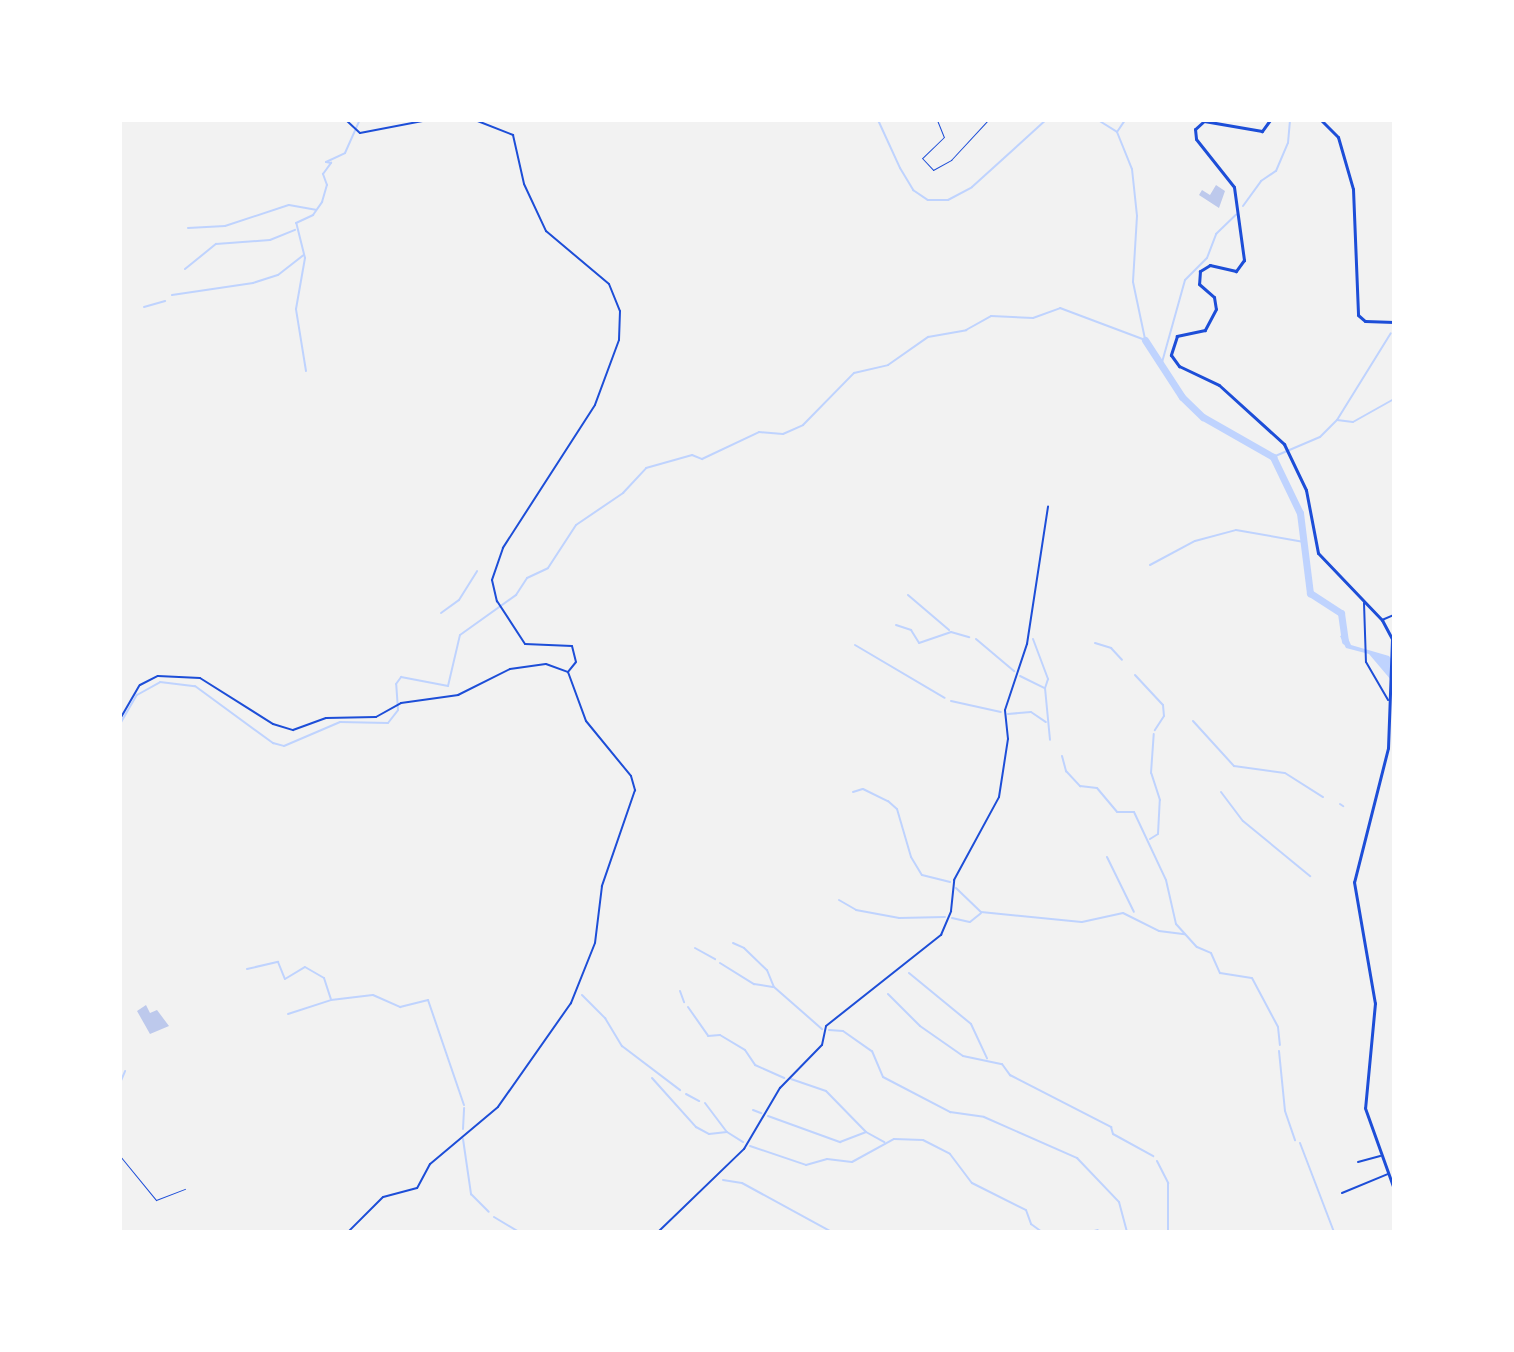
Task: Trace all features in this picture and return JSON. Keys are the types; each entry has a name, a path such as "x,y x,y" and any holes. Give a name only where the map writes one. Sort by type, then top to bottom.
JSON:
{"street":[{"path":"346,120 357,132 428,120"},
{"path":"475,120 513,135 524,184 542,224 557,244 609,284 621,319 617,346 595,405 496,560 492,588 500,606 525,644 572,646 576,662 568,672"},
{"path":"1270,120 1258,132 1204,121 1196,127 1196,139 1234,187 1244,260 1236,271 1210,265 1200,271 1199,284 1214,297 1216,309 1208,328 1180,333 1171,352 1177,365 1219,385 1288,450 1306,490 1318,553 1382,620 1392,651 1388,748 1354,882 1375,1003 1365,1103 1394,1189"},
{"path":"1321,120 1338,137 1353,189 1358,315 1368,321 1394,322"},
{"path":"658,1232 744,1149 780,1088 822,1045 826,1026 941,935 951,911 954,880 999,797 1008,739 1005,710 1027,644 1048,507"},
{"path":"1364,602 1365,657 1388,700"},
{"path":"1382,620 1394,615"},
{"path":"120,719 140,685 158,676 200,678 286,730 326,718 376,717 401,703 458,695 510,669 546,664 568,672 586,721 631,776 635,790 602,886 595,943 575,997 507,1098 430,1164 417,1188 383,1197 348,1232"},
{"path":"1358,1162 1381,1156"},
{"path":"1342,1193 1388,1174"}],"lane":[{"path":"120,1156 156,1200 185,1189"}],"path":[{"path":"937,120 945,128 944,137 922,158 933,170 962,150 988,120"}],"water":[{"path":"1346,634 1351,645 1389,656 1394,663 1391,680 1369,654 1346,648 1340,636"}],"building":[{"path":"1216,185 1225,191 1219,208 1199,195 1202,190 1210,195"},
{"path":"146,1005 150,1013 157,1010 169,1026 150,1034 137,1011"}],"waterway":[{"path":"306,371 296,309 305,258 296,223 313,215 322,202 327,185 323,174 331,163 326,162 345,153 360,120"},
{"path":"878,120 913,190 928,200 948,200 972,187 1046,120"},
{"path":"1098,120 1117,132 1132,169 1137,216 1133,282 1145,339"},
{"path":"1117,132 1125,120"},
{"path":"1243,206 1261,181 1276,171 1288,143 1290,120"},
{"path":"188,228 225,226 289,205 316,210"},
{"path":"1161,366 1185,280 1207,258 1216,234 1236,215"},
{"path":"185,269 216,244 270,240 295,230"},
{"path":"172,295 253,283 278,275 304,255"},
{"path":"144,307 165,301"},
{"path":"120,724 137,695 160,682 195,686 273,743 284,746 340,722 388,723 398,710 396,684 401,677 448,686 460,635 516,595 527,578 548,568 576,525 623,493 646,468 692,455 702,459 759,432 783,434 803,425 854,373 888,365 928,337 966,330 991,316 1033,318 1060,308 1145,340"},
{"path":"1337,420 1391,333"},
{"path":"1145,340 1182,397 1203,417 1273,457 1300,513 1310,593 1341,613 1345,641"},
{"path":"1273,457 1320,437 1337,420 1353,422 1394,399"},
{"path":"1150,565 1195,541 1236,530 1304,542"},
{"path":"441,613 459,600 477,571"},
{"path":"908,595 949,630"},
{"path":"896,625 911,630 919,643 951,632 969,637"},
{"path":"976,639 1014,671"},
{"path":"1033,639 1048,679 1045,688"},
{"path":"1095,643 1111,648 1122,660"},
{"path":"855,645 945,698"},
{"path":"1135,675 1163,705 1164,716 1155,730"},
{"path":"1020,676 1045,688 1050,740"},
{"path":"951,701 1001,712"},
{"path":"1008,714 1031,712 1046,722"},
{"path":"1193,721 1234,766 1285,773 1323,797"},
{"path":"1150,839 1158,834 1160,800 1151,773 1154,734"},
{"path":"1062,756 1066,771 1080,786 1097,788 1117,812 1134,812 1166,880 1176,924 1197,947 1211,953 1220,973 1252,978 1278,1027 1280,1045"},
{"path":"853,792 863,789 897,809 911,857 922,875 950,882"},
{"path":"1221,792 1243,821 1310,876"},
{"path":"1107,857 1134,912"},
{"path":"956,888 981,912 1082,922 1123,913 1159,931 1185,934"},
{"path":"839,900 856,910 899,918 945,917"},
{"path":"952,918 970,922 981,913"},
{"path":"733,943 744,948 767,970 774,987 822,1029"},
{"path":"695,948 715,959"},
{"path":"247,969 278,962 285,979 305,967 324,978 331,999"},
{"path":"720,963 754,984 773,987"},
{"path":"909,973 971,1024 987,1058"},
{"path":"680,991 684,1002"},
{"path":"888,994 920,1026 963,1056 1002,1064 1010,1075 1111,1127 1113,1134 1153,1156"},
{"path":"288,1014 331,1000 373,995 400,1007 428,1000 464,1105"},
{"path":"582,995 605,1018 622,1046 680,1090"},
{"path":"688,1007 708,1036 720,1035 745,1050 755,1065 784,1078"},
{"path":"829,1030 843,1031 872,1051 883,1077 950,1112 984,1117 1077,1158 1119,1202 1127,1232"},
{"path":"1279,1051 1285,1111 1295,1140"},
{"path":"120,1083 125,1071"},
{"path":"652,1078 696,1127 709,1134 727,1132"},
{"path":"791,1079 826,1091 866,1132 884,1142"},
{"path":"686,1094 699,1101"},
{"path":"705,1103 727,1132 743,1142"},
{"path":"463,1129 464,1108"},
{"path":"753,1110 761,1113"},
{"path":"768,1116 840,1142 866,1132"},
{"path":"463,1139 471,1194 489,1212"},
{"path":"750,1146 806,1165 827,1159 852,1162 894,1139 923,1140 950,1154 972,1183 1026,1210 1031,1224 1042,1232"},
{"path":"1300,1143 1334,1232"},
{"path":"1157,1161 1168,1183 1168,1232"},
{"path":"723,1180 742,1183 832,1232"},
{"path":"494,1217 519,1232"},
{"path":"1091,1232 1098,1230"}]}
